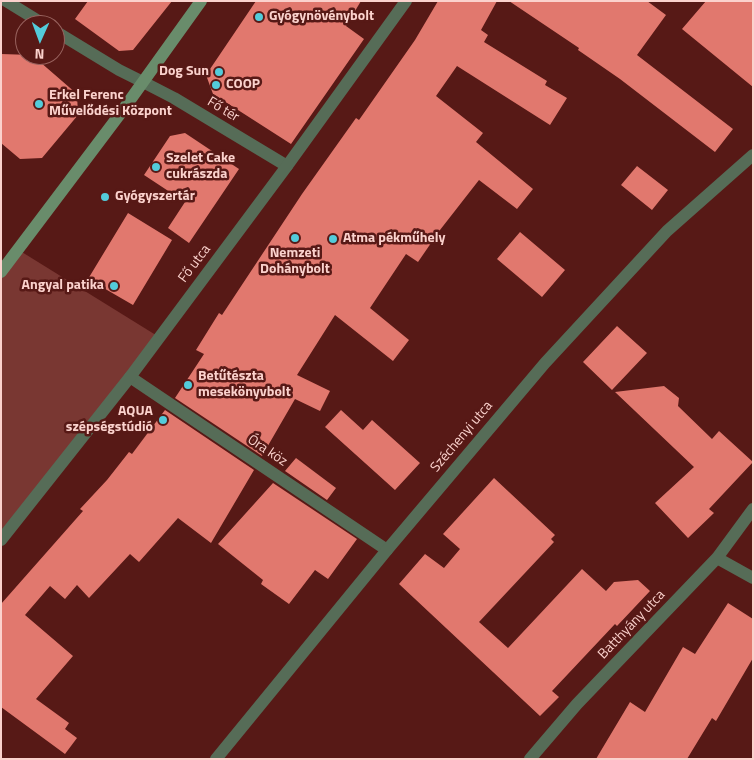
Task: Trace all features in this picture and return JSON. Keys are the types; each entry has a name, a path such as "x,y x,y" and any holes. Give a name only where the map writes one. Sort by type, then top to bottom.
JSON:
{"main road":[{"path":"1,272 201,1"}],"street":[{"path":"6,1 29,15"},
{"name":"Fő utca","path":"1,540 130,377 287,166 406,1"},
{"name":"Fő tér","path":"65,37 119,70 174,98 287,166"},
{"name":"Széchenyi utca","path":"216,759 387,550 559,348 667,231 753,155"},
{"name":"Óra köz","path":"130,377 387,550"},
{"name":"Batthyány utca","path":"530,759 577,704 717,558 753,509"},
{"path":"717,558 753,578"}],"shaded area":[{"path":"17,249 159,337 1,540 1,272"}],"building":[{"path":"88,1 172,1 133,50 119,51 75,19"},
{"path":"256,1 361,1 346,26 364,39 291,144 213,94 206,75"},
{"path":"438,1 497,1 481,30 488,35 484,42 547,81 545,85 567,98 550,125 457,66 436,96 483,133 476,142 533,189 517,209 479,180 418,262 406,254 370,308 409,340 393,361 335,315 297,375 330,391 320,411 295,399 262,456 175,398 204,354 196,350 219,313 222,315 302,194 356,118 359,120 415,40"},
{"path":"509,1 647,1 666,15 637,55 733,129 715,152 620,79 578,50 579,48"},
{"path":"706,1 753,1 753,87 682,29"},
{"name":"Erkel Ferenc Művelődési Központ","path":"1,54 15,54 15,65 44,65 77,94 78,115 42,158 20,159 1,143"},
{"path":"185,133 239,169 189,243 168,228 185,202 144,175 170,136"},
{"path":"637,166 668,190 652,210 621,185"},
{"path":"128,213 172,240 133,305 88,279"},
{"path":"520,232 565,270 542,297 497,259"},
{"path":"617,326 647,353 612,390 583,362"},
{"path":"664,386 679,398 678,406 712,439 719,431 753,462 709,509 714,513 688,538 655,503 694,467 615,392"},
{"path":"165,410 254,470 211,543 178,518 139,562 130,554 89,598 77,585 65,599 50,586 25,615 73,656 36,699 69,723 65,729 77,738 65,754 1,707 1,604 83,511 80,509 107,480 129,452 132,454"},
{"path":"341,410 363,430 372,420 420,463 395,490 325,427"},
{"path":"296,458 336,488 327,500 285,471"},
{"path":"494,478 555,535 551,539 554,542 479,622 508,648 582,569 606,591 614,582 638,580 650,591 617,626 615,624 552,691 559,697 540,716 399,584 425,554 444,568 460,549 443,534"},
{"path":"273,483 357,539 328,579 315,570 289,604 261,584 263,580 218,544"},
{"path":"728,603 753,619 753,658 716,721 712,718 687,759 596,759 630,702 645,712 683,647 695,654"}],"place":[{"name":"Gyógynövénybolt","path":"259,17"},
{"name":"Dog Sun","path":"219,72"},
{"name":"COOP","path":"216,85"},
{"name":"Erkel Ferenc Művelődési Központ","path":"39,104"},
{"name":"Szelet Cake cukrászda","path":"156,167"},
{"name":"Gyógyszertár","path":"105,197"},
{"name":"Nemzeti Dohánybolt","path":"295,238"},
{"name":"Atma pékműhely","path":"333,239"},
{"name":"Angyal patika","path":"114,286"},
{"name":"Betűtészta mesekönyvbolt","path":"188,385"},
{"name":"AQUA szépségstúdió","path":"163,420"}]}
